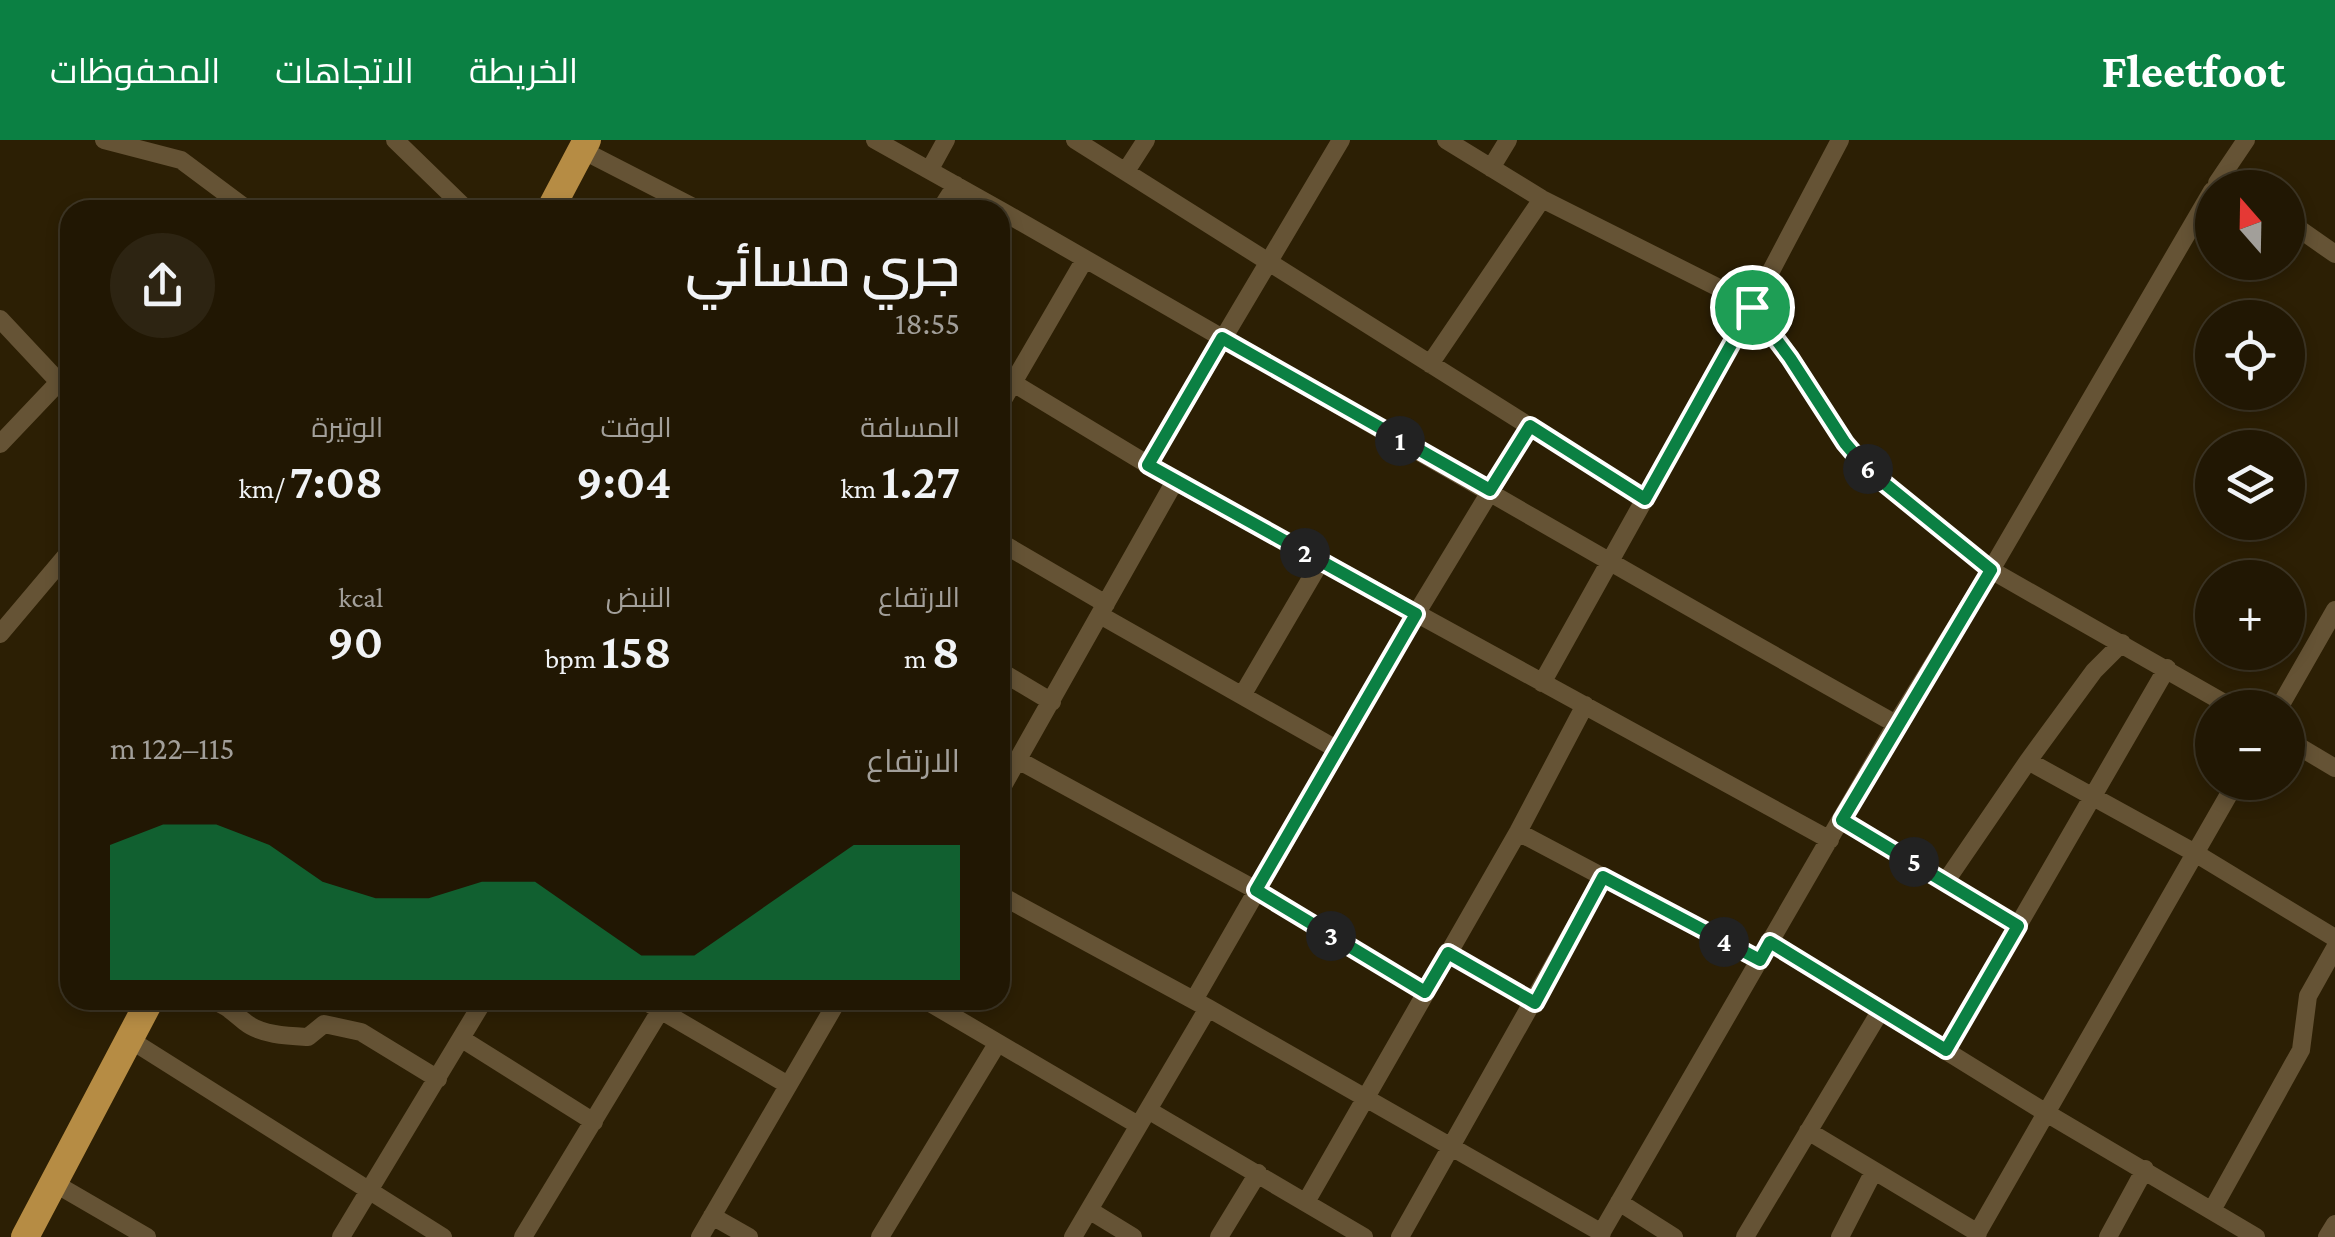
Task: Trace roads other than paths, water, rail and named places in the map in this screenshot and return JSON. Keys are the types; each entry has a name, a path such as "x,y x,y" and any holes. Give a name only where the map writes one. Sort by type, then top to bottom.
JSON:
{"highway":[{"path":"555,200 584,145"},
{"path":"26,1237 145,1010"}],"street":[{"path":"104,140 181,160 235,200"},
{"path":"395,140 458,200"},
{"path":"874,140 982,200"},
{"path":"930,169 946,140"},
{"path":"1075,140 1645,499"},
{"path":"1126,171 1146,140"},
{"path":"1148,465 1341,140"},
{"path":"1446,140 1542,200 1726,289 1752,307 1845,443 1868,470 1991,570 2203,690"},
{"path":"1490,168 1508,140"},
{"path":"1542,682 1752,307 1840,140"},
{"path":"2226,170 2246,140"},
{"path":"584,145 681,200"},
{"path":"946,200 956,185"},
{"path":"1430,364 1508,244 1542,200"},
{"path":"1010,216 1490,490 1608,564 1896,724"},
{"path":"1010,900 1201,1004 1601,1235 1896,724 2195,221"},
{"path":"2305,233 2335,254"},
{"path":"1010,373 1085,259"},
{"path":"0,319 60,382"},
{"path":"1010,381 1175,481 1830,840"},
{"path":"0,444 60,390"},
{"path":"1072,1237 1143,1117 1256,890 1530,426"},
{"path":"1010,774 1175,481"},
{"path":"1010,549 1103,610 1338,750"},
{"path":"1243,694 1321,562"},
{"path":"0,634 60,563"},
{"path":"2289,690 2335,610"},
{"path":"1946,880 2094,672 2122,643"},
{"path":"1946,1050 2167,668"},
{"path":"1010,677 1052,702"},
{"path":"1306,1202 1518,832 1585,705"},
{"path":"2305,750 2335,768"},
{"path":"1018,760 1256,890 1425,992"},
{"path":"2028,761 2195,853 2335,938"},
{"path":"1808,1131 1977,1235 2226,800"},
{"path":"1842,820 2018,926"},
{"path":"1518,832 1760,960"},
{"path":"1400,1237 1603,877"},
{"path":"1770,942 2256,1237"},
{"path":"2212,1210 2300,1050 2308,996 2335,948"},
{"path":"1448,953 1535,1003"},
{"path":"235,1010 247,1024 272,1033 308,1037 324,1024 361,1032 438,1079"},
{"path":"341,1237 478,1010"},
{"path":"700,1237 832,1010"},
{"path":"941,1010 997,1044 1258,1173 1364,1237"},
{"path":"1746,1237 1880,1010"},
{"path":"524,1237 660,1011 788,1085"},
{"path":"462,1039 594,1122"},
{"path":"129,1040 443,1237"},
{"path":"880,1237 997,1044"},
{"path":"2108,1237 2145,1169"},
{"path":"1840,1237 1874,1171"},
{"path":"1219,1237 1258,1173"},
{"path":"54,1184 147,1237"},
{"path":"1619,1202 1674,1237"},
{"path":"1088,1210 1133,1237"},
{"path":"712,1216 749,1237"},
{"path":"2327,1237 2335,1224"}]}
